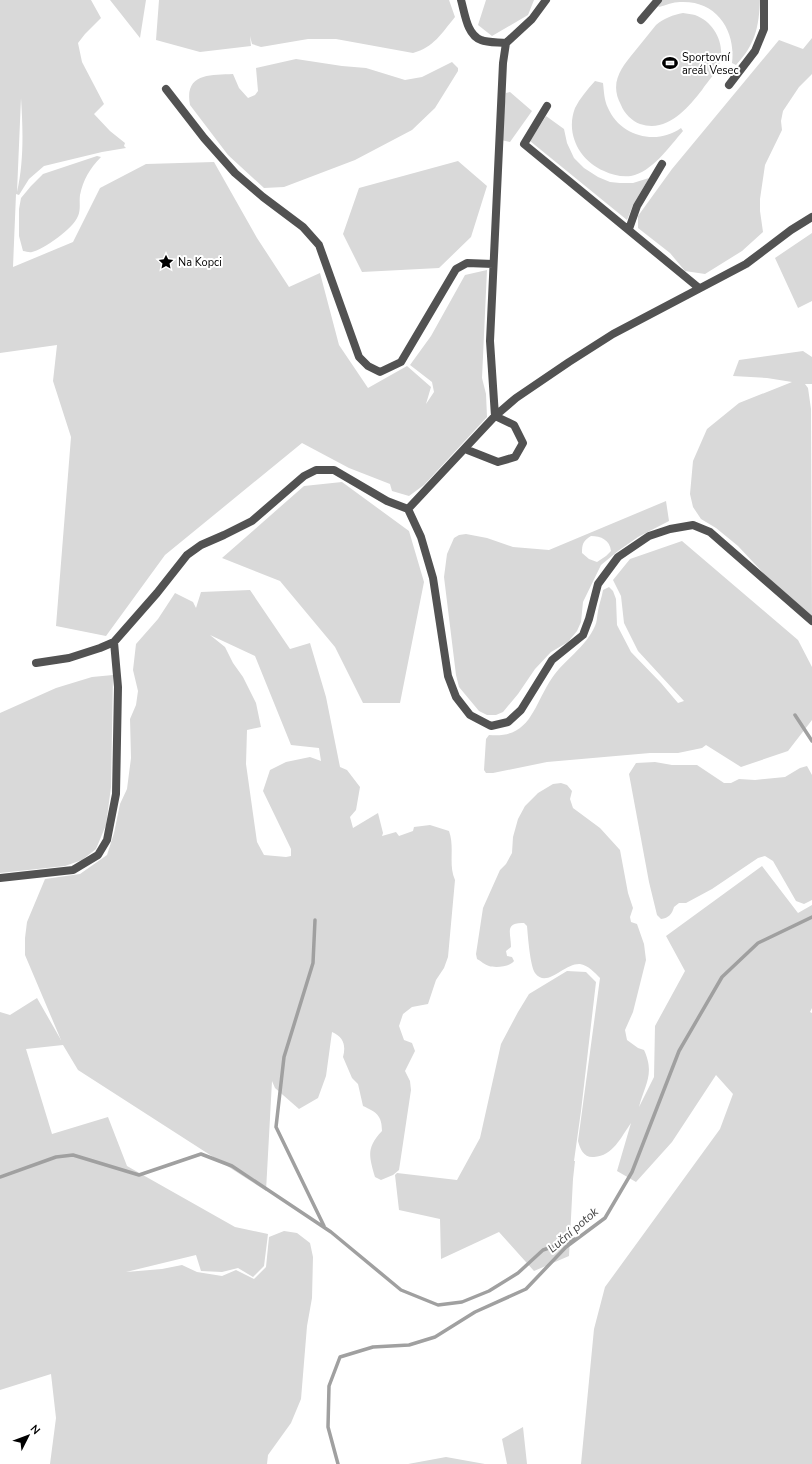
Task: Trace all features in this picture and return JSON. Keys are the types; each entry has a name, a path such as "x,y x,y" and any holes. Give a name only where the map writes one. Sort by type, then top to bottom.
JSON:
{"street":[{"path":"461,0 467,24 472,35 482,41 506,43"},
{"path":"495,416 490,341 503,69 506,43 532,19 546,0"},
{"path":"641,20 658,0"},
{"path":"728,85 755,51 764,29 764,0"},
{"path":"166,89 204,138 235,173 263,198 302,227 319,245 359,357 368,366 380,372 401,362 456,269 467,264 493,264"},
{"path":"547,106 524,144 699,288"},
{"path":"629,230 637,206 662,164"},
{"path":"408,509 495,416 516,398 613,334 746,264 791,230 812,217"},
{"path":"465,449 498,462 516,457 523,443 514,425 495,416"},
{"path":"36,663 69,658 114,642 157,593 187,555 201,545 224,536 252,521 304,476 316,470 334,470 386,501 408,509 422,537 433,578 448,676 456,697 470,715 491,726 508,722 521,710 552,660 583,635 590,619 598,584 618,557 650,536 670,529 693,525 710,532 812,621"},
{"path":"0,878 73,870 98,854 107,840 116,794 118,687 114,642"}],"shaded area":[{"path":"0,0 91,0 101,18 78,43 82,62 104,104 94,114 110,131 125,143 124,146 126,148 102,152 44,166 29,179 19,195 16,194 13,267 73,242 100,188 146,164 214,162 257,238 289,287 320,273 339,345 368,388 407,366 431,387 426,404 434,392 432,382 410,365 431,336 465,275 487,270 482,378 486,394 487,417 424,485 409,496 392,491 390,484 349,468 302,443 165,555 106,636 56,626 71,437 53,381 57,345 0,353","holes":["21,98 22,157 17,192"]},
{"path":"110,0 146,0 140,38"},
{"path":"159,0 449,0 455,17 432,43 413,53 336,39 308,39 261,47 252,44 250,36 251,46 200,52 156,40"},
{"path":"486,0 534,0 528,15 492,36 478,25"},
{"path":"661,0 760,0 757,27 752,43 736,65 732,63 731,40 727,29 714,12 704,6 693,3 677,2 659,7 657,5"},
{"path":"683,13 702,18 713,28 721,48 719,66 690,105 676,118 659,125 650,126 637,123 626,114 622,108 616,90 618,76 625,64 656,25 662,20"},
{"path":"812,38 812,74 799,87 783,111 781,121 782,130 765,165 760,199 763,232 742,251 705,274 685,271 670,253 638,228 638,216 672,169 779,40 803,49"},
{"path":"296,59 366,68 405,80 422,77 452,62 458,68 458,71 435,108 412,130 355,160 284,187 264,188 228,155 190,105 189,95 191,87 195,81 201,78 233,74 239,88 248,98 255,95 258,91 256,68"},
{"path":"595,81 603,83 604,96 608,108 614,118 630,131 650,137 661,136 681,128 683,131 660,158 639,174 624,176 607,172 588,161 577,146 573,137 572,118 581,97"},
{"path":"510,92 532,111 510,142 501,140 506,93"},
{"path":"546,116 564,129 567,143 574,158 584,168 598,177 610,182 620,183 633,183 649,178 633,205 627,220 530,141"},
{"path":"97,156 101,157 90,170 83,184 80,195 79,213 75,221 58,238 44,247 31,252 23,251 19,236 19,209 21,198 43,174"},
{"path":"458,161 487,186 471,237 439,268 362,272 343,234 359,188"},
{"path":"812,233 812,301 798,308 775,258"},
{"path":"803,351 812,357 812,384 805,384 808,388 811,409 812,618 780,591 738,546 716,528 701,519 693,507 690,494 693,461 707,429 739,403 792,382 767,378 733,376 739,360"},
{"path":"342,482 409,531 424,582 400,703 363,703 335,647 280,581 222,558 304,486"},
{"path":"666,501 669,521 638,537 601,565 583,602 581,622 577,631 568,642 551,652 535,669 518,694 503,712 496,715 487,715 479,711 459,687 456,675 444,577 447,554 454,538 459,535 466,534 487,538 513,547 549,550","holes":["591,536 607,541 611,551 597,562 589,559 582,553 585,541"]},
{"path":"682,541 798,640 812,667 812,720 788,751 741,767 706,745 702,748 678,753 650,753 547,762 493,773 486,773 484,770 486,739 489,735 503,735 514,732 529,718 557,671 581,647 591,634 596,623 603,590 609,587 613,591 616,599 617,625 631,652 678,703 684,701 638,651 624,623 621,596 613,580 630,559"},
{"path":"250,590 290,649 310,643 326,697 340,767 347,770 360,787 356,810 350,817 353,828 378,813 383,833 382,836 396,832 399,836 413,831 414,827 430,825 449,831 451,837 452,868 455,880 448,957 444,968 436,980 428,1004 412,1007 403,1014 399,1026 404,1040 412,1043 415,1051 405,1071 410,1081 411,1090 399,1170 393,1175 381,1180 375,1177 370,1152 373,1142 382,1131 381,1121 375,1112 363,1106 358,1084 352,1078 343,1057 344,1046 342,1039 332,1032 326,1076 318,1098 299,1109 275,1088 272,1081 266,1191 78,1070 63,1045 26,1049 52,1134 108,1117 127,1166 235,1227 268,1234 264,1266 253,1277 238,1268 222,1272 201,1271 196,1255 126,1272 162,1269 182,1265 197,1272 222,1276 236,1270 254,1279 266,1267 269,1237 284,1231 297,1233 310,1243 313,1257 312,1298 307,1326 301,1399 291,1423 268,1455 267,1464 50,1464 56,1418 51,1374 0,1390 0,1012 10,1015 37,998 61,1040 25,955 27,922 45,879 80,874 107,855 114,833 120,804 127,789 131,758 130,719 136,705 138,691 133,670 136,644 158,619 175,593 193,602 196,608 201,592","holes":["210,635 255,656 291,745 319,748 321,761 310,757 286,762 270,770 263,791 291,849 291,856 286,857 264,855 257,842 246,764 247,730 261,727 256,703 243,677 233,663 225,647"]},
{"path":"113,675 111,787 106,825 96,849 82,860 65,866 0,873 0,713 56,688 92,677"},
{"path":"655,762 672,765 697,765 724,783 731,783 739,779 755,780 785,777 800,768 807,766 812,775 812,900 804,904 796,901 773,861 765,856 758,858 712,889 686,903 679,903 674,907 670,915 661,919 657,915 649,882 629,774 636,763"},
{"path":"561,783 567,785 572,791 570,799 573,808 600,828 620,850 628,893 633,908 630,917 631,922 637,924 644,944 646,960 633,1012 625,1030 627,1040 638,1048 644,1050 649,1066 648,1079 639,1107 654,1077 655,1026 685,971 666,936 762,866 798,913 812,905 812,1008 810,1012 812,1013 812,1464 581,1464 594,1329 605,1287 720,1129 733,1094 716,1075 672,1142 636,1182 617,1171 631,1123 616,1145 601,1156 591,1157 581,1150 578,1141 600,978 589,968 580,964 568,967 550,977 540,977 533,969 527,926 524,923 518,923 511,926 511,947 506,951 507,956 512,957 514,961 509,965 495,967 486,965 477,959 476,954 483,908 500,870 506,864 512,853 513,837 518,819 525,806 538,793 553,784"},
{"path":"567,971 586,972 596,982 574,1161 569,1256 534,1271 499,1232 441,1259 440,1219 399,1210 395,1175 397,1173 457,1180 480,1138 501,1044 529,994"},
{"path":"523,1427 527,1464 507,1464 502,1439"},
{"path":"446,1457 485,1464 408,1464"}],"waterway":[{"path":"795,715 812,741"},
{"name":"Luční potok","path":"338,1464 328,1427 329,1386 340,1357 373,1347 409,1345 435,1337 475,1312 526,1289 566,1247 605,1218 632,1172 679,1051 722,977 758,943 812,917"},
{"path":"315,920 313,963 284,1057 276,1127 324,1226"},
{"path":"0,1177 56,1157 73,1155 139,1175 201,1154 232,1166 331,1232 401,1290 438,1305 462,1302 489,1291 518,1273 543,1250 575,1239"}],"place":[{"name":"Sportovní areál Vesec","path":"670,63"},
{"name":"Na Kopci","path":"166,262"}]}
